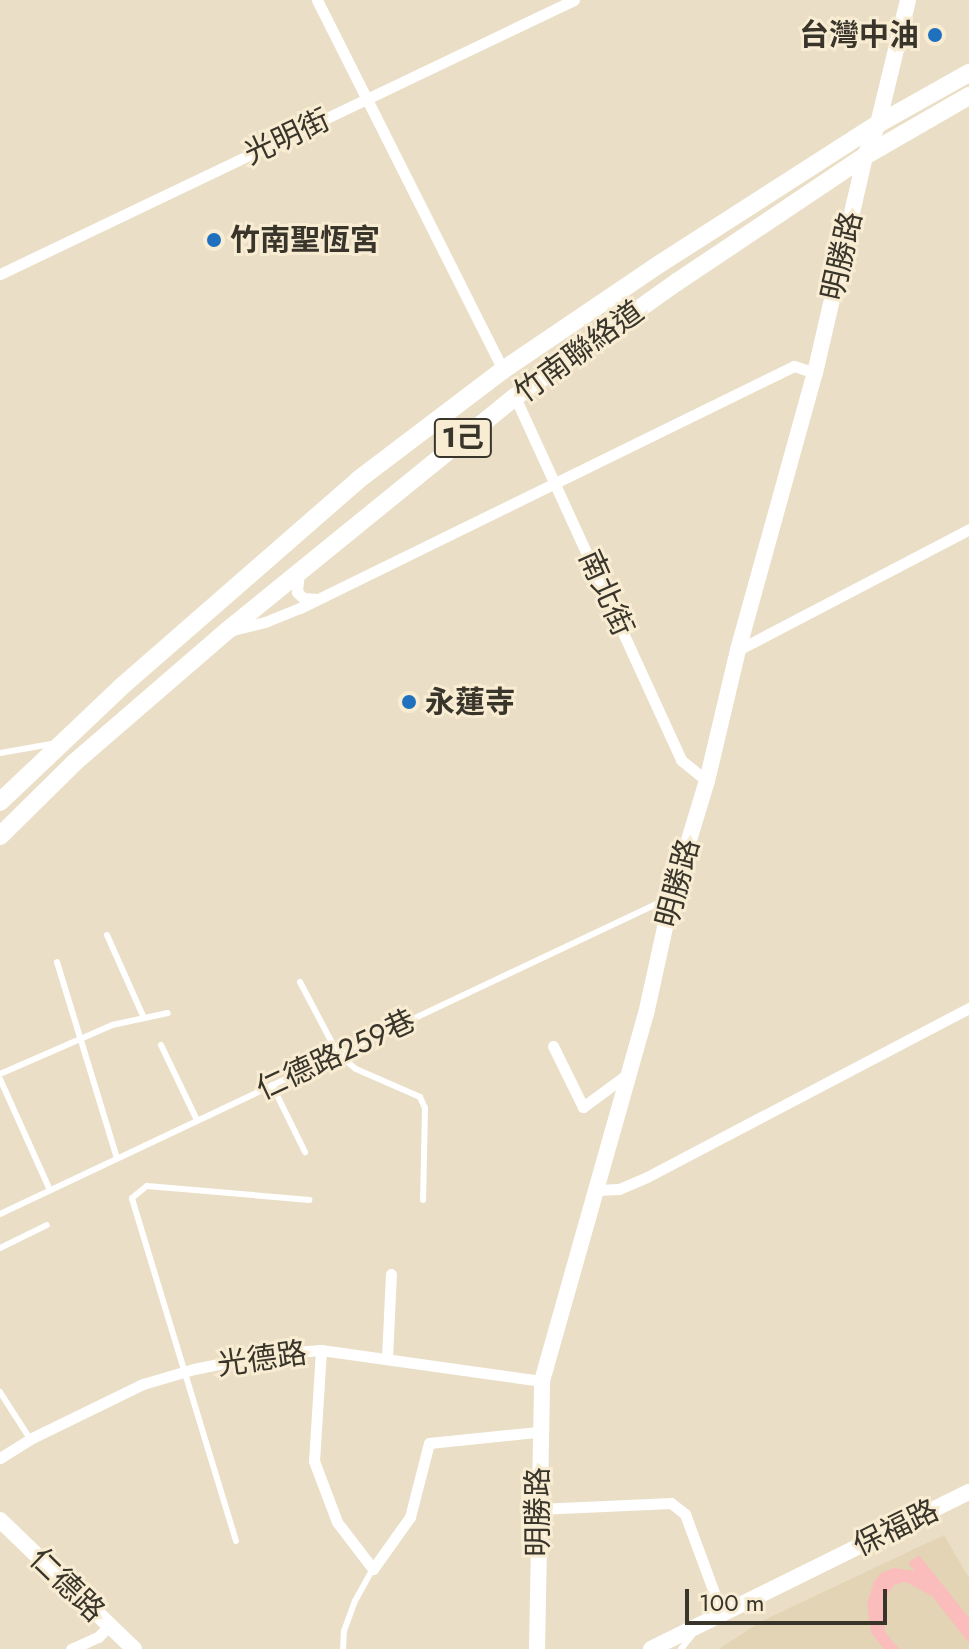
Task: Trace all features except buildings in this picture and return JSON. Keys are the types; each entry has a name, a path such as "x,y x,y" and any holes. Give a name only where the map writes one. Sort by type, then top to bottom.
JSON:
{"main road":[{"name":"竹南聯絡道","path":"0,802 61,743 358,480 503,370 658,265 878,124 969,73"},
{"name":"竹南聯絡道","path":"0,836 75,762 299,569 515,397 677,282 865,156 969,96"}],"street":[{"path":"317,0 503,370"},
{"name":"光明街","path":"0,274 574,0"},
{"name":"明勝路","path":"537,1649 538,1432 542,1381 630,1073 672,896 707,781 738,650 815,373 865,156 878,124 908,0"},
{"path":"228,630 265,622 318,599 794,366 815,373"},
{"name":"南北街","path":"515,397 681,760 707,781"},
{"path":"738,650 969,529"},
{"path":"299,569 297,592 303,598 318,599"},
{"path":"598,1190 619,1189 647,1177 969,1008"},
{"path":"553,1046 583,1107 630,1073"},
{"path":"387,1358 391,1274"},
{"path":"321,1350 314,1461 337,1522 373,1569 410,1517 429,1443 538,1432"},
{"name":"光德路","path":"0,1458 30,1439 143,1384 268,1354 321,1350 542,1381"},
{"name":"保福路","path":"651,1649 969,1492"},
{"path":"538,1509 671,1503 685,1514 722,1614"},
{"name":"仁德路","path":"0,1520 134,1649"},
{"path":"71,1649 98,1637 110,1625"}],"lane":[{"path":"0,753 61,743 75,762"},
{"name":"仁德路259巷","path":"0,1214 672,896"},
{"path":"107,935 144,1018"},
{"path":"57,962 117,1158"},
{"path":"300,982 338,1054 356,1069 420,1097 425,1108 423,1200"},
{"path":"50,1190 0,1076 112,1025 168,1013"},
{"path":"161,1045 197,1120"},
{"path":"272,1085 305,1152"},
{"path":"236,1541 187,1371 132,1198 147,1186 309,1200"},
{"path":"0,1248 47,1225"},
{"path":"0,1392 30,1439"},
{"path":"343,1649 344,1631 355,1601 373,1569"},
{"path":"681,1649 701,1624"}],"shaded area":[{"path":"944,1535 969,1578 969,1649 719,1649 760,1622"},
{"path":"919,1555 969,1618 969,1643 932,1596 906,1582 894,1585 882,1603 885,1632 899,1649 884,1649 871,1633 867,1604 874,1582 881,1573 893,1568 915,1571 908,1563"}],"place":[{"name":"台灣中油","path":"935,35"},
{"name":"竹南聖恆宮","path":"214,240"},
{"name":"永蓮寺","path":"409,702"}]}
